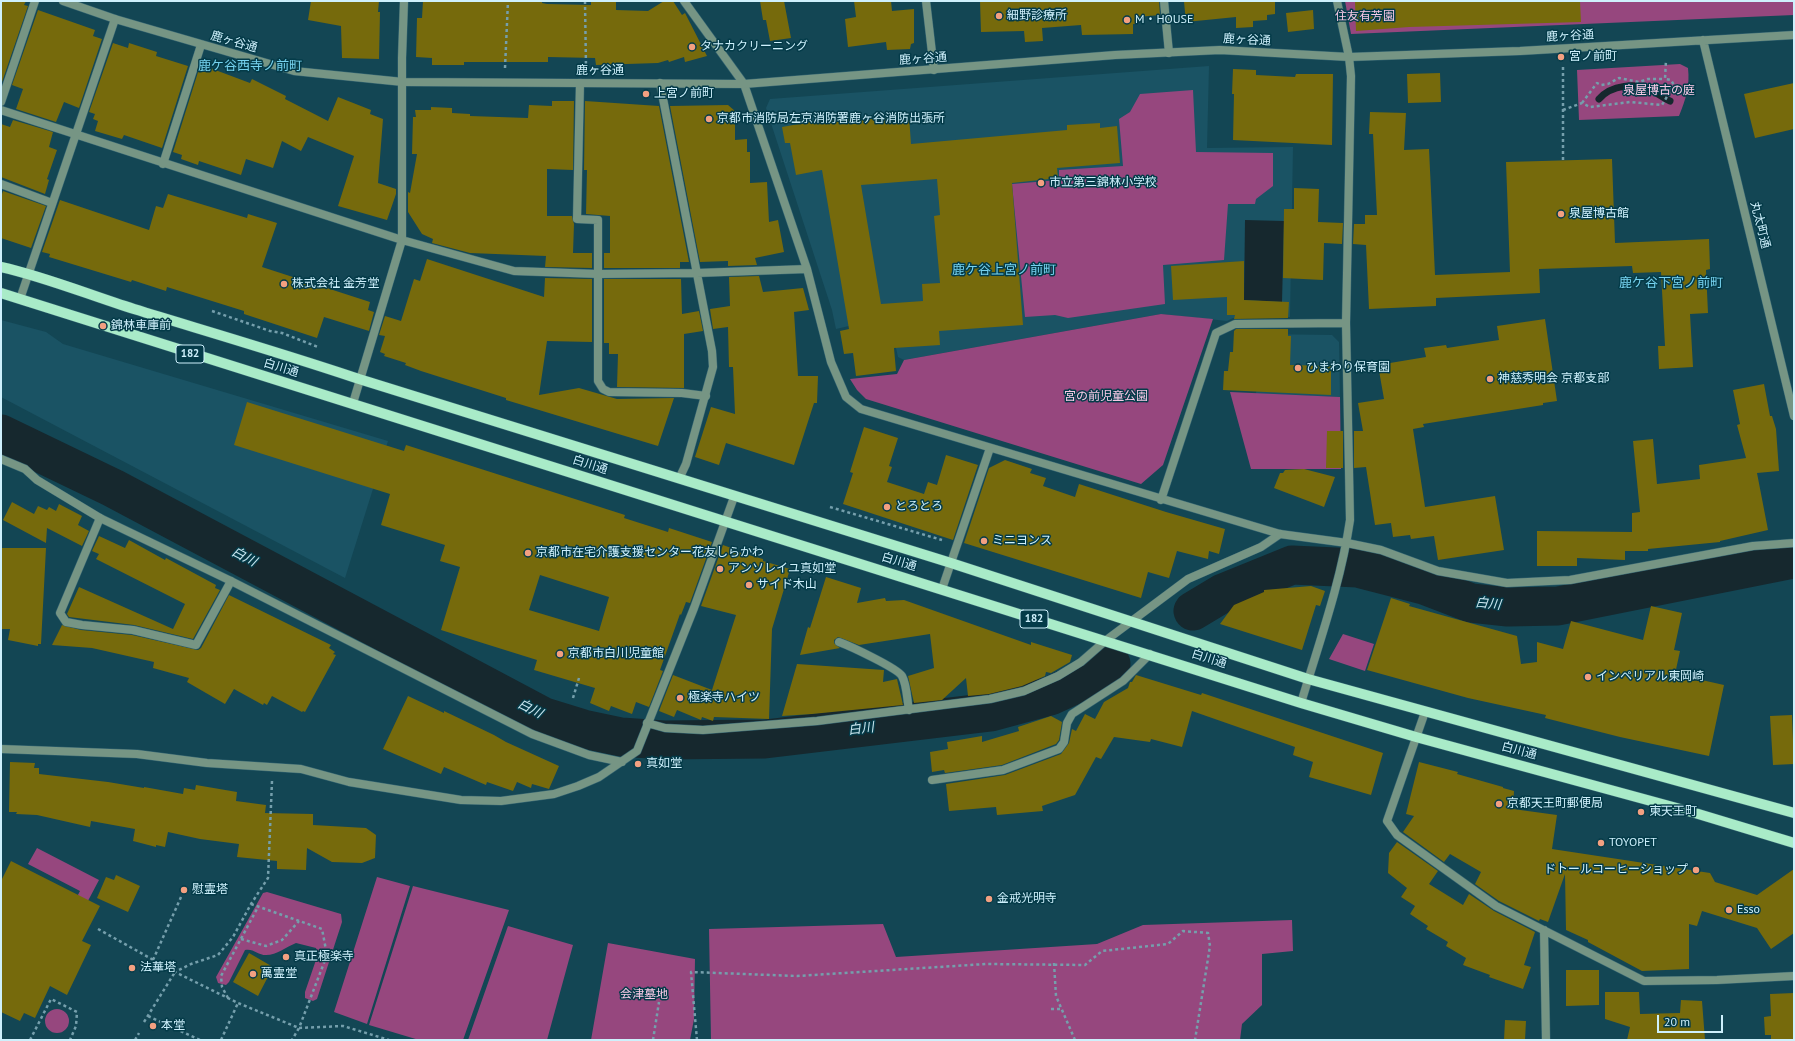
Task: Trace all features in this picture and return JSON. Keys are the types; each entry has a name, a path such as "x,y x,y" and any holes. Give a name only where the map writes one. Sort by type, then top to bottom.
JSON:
{"main road":[{"name":"白川通","path":"1,267 28,273 125,306 294,357 359,379 734,497 951,562 1308,679 1794,813"},
{"name":"白川通","path":"1,294 197,357 353,403 725,522 1150,654 1300,703 1416,737 1680,809 1794,843"}],"street":[{"path":"1,102 35,1"},
{"name":"鹿ヶ谷通","path":"63,1 115,19 294,71 402,82 744,84 1115,56 1220,50 1349,57 1520,51 1794,35"},
{"path":"353,403 402,240 402,82 404,1"},
{"path":"684,1 744,84 807,269 831,362 846,397 861,409 1161,500 1280,534 1347,543 1381,550 1438,571 1507,583 1570,580 1752,546 1794,543"},
{"path":"926,1 934,70"},
{"path":"1164,1 1169,53"},
{"path":"1300,703 1336,586 1347,543 1350,520 1346,323 1351,84 1349,57 1337,1"},
{"path":"20,299 115,19"},
{"name":"丸太町通","path":"1703,40 1794,416"},
{"path":"163,164 201,44"},
{"path":"583,83 578,219 598,220 598,381 603,389 609,392 682,393 706,396"},
{"path":"660,83 712,351 713,367 686,464 679,479"},
{"path":"1,110 75,136 402,240 514,271 598,274 697,273 807,269"},
{"path":"1,184 52,203"},
{"path":"1161,500 1216,333 1235,324 1346,323"},
{"path":"942,589 990,448"},
{"path":"1,459 25,469 37,480 100,518 231,581 532,734 589,755 622,762"},
{"path":"1,749 137,754 207,763 273,766 300,769 349,782 461,800 501,801 554,794 578,786 599,777 637,751 694,608 734,497"},
{"path":"100,518 60,613 66,622 133,630 196,645 231,581"},
{"path":"646,726 702,730 817,721 990,699 1024,691 1058,676 1081,662 1105,641 1188,579 1261,547 1280,534"},
{"path":"839,642 852,646 887,667 897,670 903,678 909,710"},
{"path":"932,780 1003,770 1059,749 1064,742 1067,723 1072,714 1123,681 1150,654"},
{"path":"1425,712 1387,821 1397,835 1496,906 1644,981 1717,980 1794,976"},
{"path":"1544,930 1546,1040"}],"path":[{"path":"505,82 508,1"},
{"path":"583,83 585,1"},
{"path":"1665,79 1666,60"},
{"path":"1563,65 1563,160"},
{"path":"1563,110 1582,103 1597,83 1601,85 1608,84 1619,78 1639,82 1648,79 1665,79 1671,80 1674,85 1662,105 1630,102 1590,107 1582,103"},
{"path":"573,698 579,678"},
{"path":"144,1022 175,972 191,964 218,955 233,937 251,904 268,878 273,766"},
{"path":"153,960 181,897"},
{"path":"251,904 322,929 327,955 299,1028 292,1040"},
{"path":"228,998 222,986 221,976 258,907"},
{"path":"241,939 266,946 282,940 298,921"},
{"path":"98,929 175,972 238,1003 299,1028 343,1026 389,1040"},
{"path":"697,1040 691,972 797,976 933,966 1054,963 1085,964 1102,951 1168,944 1183,931 1208,932 1210,946 1195,1040"},
{"path":"1054,963 1056,996 1075,1040"},
{"path":"30,1040 51,999 77,1012 76,1026 70,1040"},
{"path":"653,1040 660,1002"},
{"path":"221,1040 238,1003"},
{"path":"1051,1009 1062,1009"},
{"path":"148,1016 200,1040"},
{"path":"135,1040 139,1033"}],"shaded area":[{"name":"市立第三錦林小学校","path":"1209,66 1207,148 1293,147 1290,317 1233,318 1227,321 1161,314 904,360 898,357 892,330 883,318 836,329 832,310 766,108 770,99"},
{"path":"1245,220 1284,221 1282,302 1244,300"},
{"path":"1,320 46,332 63,344 388,441 345,578 1,397"},
{"name":"ひまわり保育園","path":"1258,334 1332,335 1339,342 1340,397 1256,394"}],"green space":[{"name":"住友有芳園","path":"1345,1 1794,1 1794,15 1351,34"},
{"name":"泉屋博古の庭","path":"1680,64 1688,68 1688,87 1679,116 1579,120 1577,70"},
{"path":"1193,90 1196,152 1273,153 1273,186 1256,199 1255,204 1228,204 1224,260 1163,265 1165,304 1068,318 1055,315 1025,317 1012,184 1059,180 1059,170 1123,166 1119,119 1130,112 1140,94"},
{"name":"宮の前児童公園","path":"1161,314 1213,319 1163,465 1141,484 866,399 857,390 850,379 897,374 904,360"},
{"path":"1230,392 1340,397 1341,469 1251,469"},
{"path":"1343,634 1374,644 1365,671 1329,659"},
{"path":"37,848 99,880 71,933 61,928 80,891 28,864"},
{"path":"377,877 410,886 367,1024 334,1012"},
{"path":"413,886 509,910 463,1040 419,1040 369,1025"},
{"path":"267,892 341,914 342,922 317,999 313,1001 305,998 305,992 318,954 316,948 296,943 270,955 263,955 251,950 245,950 229,982 226,985 218,983 216,977 263,893"},
{"path":"1292,920 1293,951 1262,954 1262,1005 1242,1024 1240,1040 711,1040 709,929 883,924 896,957 1097,944 1143,925"},
{"path":"508,926 573,945 547,1040 468,1040"},
{"name":"会津墓地","path":"608,943 695,959 694,1019 690,1040 591,1040"},
{"path":"57,1009 66,1012 69,1021 66,1030 57,1033 48,1030 45,1021 48,1012"}],"building":[{"path":"1,1 26,1 24,5 28,6 2,82"},
{"path":"311,1 379,1 379,59 342,58 341,26 308,20"},
{"path":"423,1 518,1 542,2 547,4 591,5 591,1 616,1 616,10 648,11 664,1 673,1 682,15 685,13 707,56 685,62 684,57 669,62 668,60 658,63 596,65 595,58 548,57 548,62 464,62 464,65 432,65 432,58 416,57 417,18 422,18"},
{"path":"760,1 784,1 791,38 770,41 766,20 763,20"},
{"path":"854,1 891,1 892,11 914,9 914,43 911,44 910,49 887,50 886,42 848,47 845,19 856,17"},
{"path":"980,1 1159,1 1160,15 1137,17 1138,24 1133,24 1133,34 1082,35 1081,25 1042,28 1043,41 1025,42 1024,31 981,32"},
{"path":"1275,1 1275,14 1267,15 1267,20 1253,21 1253,27 1236,28 1236,17 1186,22 1184,2"},
{"path":"1355,1 1580,1 1581,22 1409,27 1356,31"},
{"path":"38,10 95,30 93,36 102,39 79,108 64,102 56,122 16,109 23,89 12,85"},
{"path":"1313,10 1314,29 1288,32 1286,13"},
{"path":"113,43 128,48 129,43 157,52 156,56 188,66 162,148 124,135 122,139 95,131 98,121 93,119 95,114 89,112"},
{"path":"202,65 250,83 252,79 286,96 285,99 328,121 338,97 371,110 370,114 383,119 378,183 396,189 396,194 387,220 338,206 354,156 308,137 301,151 282,141 273,168 246,159 241,175 199,161 198,165 181,159 182,155 173,152 199,69 201,70"},
{"path":"1233,69 1256,70 1256,75 1295,77 1296,74 1333,74 1332,145 1233,140"},
{"path":"1440,73 1441,102 1408,103 1407,74"},
{"path":"1794,83 1794,129 1755,138 1744,94"},
{"path":"552,101 574,101 573,170 547,169 547,216 572,216 574,224 573,253 592,253 592,268 545,267 546,256 470,253 432,243 433,239 422,234 408,212 408,192 410,193 417,154 412,154 413,117 416,117 415,110 431,110 431,107 452,108 452,113 470,114 470,116 528,118 529,105 552,106"},
{"path":"585,101 659,106 689,262 680,262 680,268 604,268 604,253 610,253 610,216 586,214 587,170 584,170"},
{"path":"728,105 735,111 735,140 747,139 747,152 750,152 750,183 767,182 769,222 778,220 784,252 755,258 757,265 728,266 728,261 700,262 670,106"},
{"path":"1370,112 1406,113 1404,150 1429,149 1435,275 1510,272 1506,162 1612,159 1615,243 1709,239 1710,269 1706,270 1708,313 1690,314 1693,367 1659,369 1658,346 1665,346 1661,272 1633,273 1632,266 1539,269 1540,293 1436,298 1436,306 1369,309 1366,245 1353,244 1354,224 1365,224 1365,215 1377,215 1373,134 1369,134"},
{"path":"849,115 850,121 909,116 911,144 1067,130 1067,125 1100,123 1100,128 1117,126 1120,163 1057,168 1058,178 1012,183 1023,325 939,331 940,345 894,348 896,371 856,376 853,353 844,354 840,331 849,329 822,170 796,175 790,143 785,143 782,127","holes":["937,179 940,215 934,216 940,283 922,284 923,301 881,304 861,185"]},
{"path":"13,120 53,132 49,147 57,150 47,179 49,180 45,194 1,177 1,124 10,127"},
{"path":"1294,188 1319,189 1318,222 1343,223 1342,244 1324,243 1323,280 1283,278 1284,209 1294,209"},
{"path":"3,191 46,206 31,248 1,238 1,197"},
{"path":"168,194 247,218 248,214 277,223 262,267 370,302 368,310 374,312 369,331 324,317 317,338 244,314 244,311 167,287 166,291 132,280 131,282 49,257 50,254 42,252 60,200 149,230 156,206 163,208"},
{"path":"427,259 544,297 545,278 592,279 592,342 547,341 539,395 579,388 617,399 674,398 658,446 506,400 506,398 421,371 405,365 406,363 384,356 385,354 380,352 385,336 379,335 385,316 401,321 414,279 420,281"},
{"path":"1244,261 1244,300 1289,302 1288,318 1234,319 1235,315 1227,315 1227,297 1173,300 1171,266"},
{"path":"759,276 763,292 803,288 809,310 794,312 798,376 818,376 817,403 814,403 794,465 726,443 719,465 695,457 711,407 735,414 733,367 729,367 728,327 713,329 710,309 730,306 729,277"},
{"path":"604,279 681,279 682,314 699,311 703,331 684,334 684,388 617,387 618,354 609,354 609,343 604,343"},
{"path":"1545,319 1557,401 1543,403 1543,405 1423,424 1424,427 1413,429 1425,507 1495,496 1504,550 1438,560 1434,536 1411,539 1410,535 1393,537 1391,523 1375,525 1366,467 1354,468 1354,431 1363,431 1358,403 1384,399 1378,365 1426,357 1424,348 1446,345 1447,348 1499,340 1497,326"},
{"name":"ひまわり保育園","path":"1236,329 1288,329 1288,336 1291,336 1290,365 1331,366 1331,395 1223,390 1224,371 1228,371 1230,352 1233,352 1234,331"},
{"path":"1764,384 1770,416 1772,416 1776,429 1779,471 1757,473 1768,530 1720,542 1648,549 1648,551 1625,551 1625,560 1577,558 1577,566 1537,566 1537,531 1632,532 1632,513 1640,512 1633,441 1653,439 1657,484 1700,479 1699,465 1746,458 1737,425 1740,424 1733,390"},
{"path":"247,402 404,451 406,445 625,515 624,518 668,532 669,528 712,542 690,603 686,602 681,615 680,614 660,670 663,671 649,707 636,702 632,714 611,706 609,711 590,703 595,688 534,670 537,660 441,630 460,567 440,561 445,545 381,525 390,494 234,445","holes":["540,575 609,597 599,631 529,610"]},
{"path":"864,427 898,438 889,466 892,467 887,482 924,494 928,482 937,485 946,455 978,465 953,540 843,504 853,473 850,472"},
{"path":"1327,431 1343,431 1343,468 1326,468"},
{"path":"1005,460 1032,469 1030,473 1046,478 1043,486 1075,497 1079,484 1225,529 1219,554 1209,551 1208,559 1177,551 1169,578 1148,572 1141,598 964,543 989,468"},
{"path":"1304,469 1335,477 1324,507 1274,488 1280,473 1283,473 1285,470"},
{"path":"12,502 34,514 38,506 47,510 49,507 56,511 59,504 82,516 78,525 89,531 82,546 47,528 46,543 3,520"},
{"path":"99,536 125,548 129,540 165,560 166,558 216,585 215,588 220,590 193,639 134,625 69,617 67,614 79,587 173,629 185,604 96,559 99,554 92,551"},
{"path":"723,545 734,549 734,551 763,559 763,561 790,569 772,629 769,719 714,717 713,721 702,717 701,720 677,710 674,717 659,711 673,675 712,690 736,615 701,606"},
{"path":"1,548 46,548 41,644 38,644 38,646 8,640 10,629 1,629"},
{"path":"826,577 861,588 857,603 885,598 886,601 904,600 1031,645 1031,642 1072,655 1070,662 1051,673 1046,672 1045,676 1022,686 989,694 968,696 966,678 942,700 914,703 908,676 934,668 930,634 859,645 838,637 834,640 834,643 840,648 800,655 808,627 810,628"},
{"path":"1311,586 1325,591 1320,606 1316,605 1302,650 1220,624 1234,605 1264,592 1264,590"},
{"path":"229,595 331,645 329,648 335,652 333,654 336,655 305,712 302,712 272,696 267,705 264,703 263,705 234,689 225,704 187,682 189,678 153,668 154,662 92,648 52,645 62,625 81,630 132,635 198,650 201,648"},
{"path":"1391,598 1410,604 1409,606 1517,636 1521,664 1537,662 1537,642 1563,649 1571,621 1643,640 1651,606 1682,613 1674,650 1680,651 1675,674 1724,685 1709,756 1620,737 1545,718 1546,715 1468,698 1367,670"},
{"path":"797,664 884,670 883,682 897,679 903,705 782,716"},
{"path":"1136,675 1201,695 1202,693 1383,753 1371,795 1309,777 1313,762 1293,755 1295,747 1192,711 1182,747 1151,739 1150,742 1114,737 1101,759 1096,757 1075,795 1042,806 1043,811 997,815 996,807 949,811 946,784 1005,775 1061,754 1069,743 1072,729 1076,731 1085,714 1095,719 1104,702 1128,688 1130,682 1132,682"},
{"path":"408,696 444,713 444,711 506,742 559,766 549,789 532,784 531,788 517,782 513,791 487,782 486,785 444,767 441,774 383,749"},
{"path":"1792,715 1794,764 1773,765 1770,716"},
{"path":"1051,716 1062,722 1059,740 1056,744 1002,765 945,773 944,770 932,772 930,752 948,749 947,742 982,736 982,742 1019,731 1018,727"},
{"path":"10,762 35,763 34,768 39,768 39,774 144,787 183,794 184,788 195,790 196,785 237,792 236,801 266,805 265,813 313,814 313,825 366,828 376,835 375,858 362,863 332,862 307,848 306,870 277,869 277,861 237,857 239,844 200,839 168,832 165,847 156,845 156,847 133,841 135,829 91,821 90,827 37,815 16,814 17,812 9,812"},
{"path":"1419,762 1458,772 1457,774 1514,791 1513,809 1557,815 1552,849 1710,873 1715,882 1757,895 1794,869 1794,933 1771,949 1757,928 1702,911 1697,926 1689,924 1689,969 1642,971 1588,942 1588,940 1566,930 1565,874 1548,922 1540,919 1539,921 1499,901 1475,884 1481,872 1450,854 1444,862 1403,832 1414,816 1406,814"},
{"path":"1397,842 1438,871 1429,884 1463,905 1469,894 1494,911 1535,932 1524,965 1531,967 1523,989 1489,977 1490,975 1463,965 1466,958 1446,946 1448,942 1426,929 1428,926 1410,914 1415,906 1401,897 1407,888 1388,873 1389,853"},
{"path":"11,861 100,906 82,941 91,945 67,995 50,986 35,1018 24,1013 20,1021 1,1012 1,881"},
{"path":"116,875 140,886 128,912 97,898 106,877 114,880"},
{"name":"萬霊堂","path":"249,953 273,967 258,996 233,982"},
{"path":"1566,970 1599,970 1599,1005 1566,1006"},
{"path":"1605,992 1639,992 1640,1014 1680,1013 1681,1000 1702,1001 1705,1040 1627,1040 1630,1027 1605,1019"},
{"path":"1794,993 1794,1040 1771,1040 1771,1035 1765,1035 1764,1017 1771,1016 1770,994"},
{"path":"1505,1020 1526,1021 1525,1040 1504,1040"}],"waterway":[{"path":"1599,99 1604,94 1617,88 1624,86 1639,86 1655,92 1670,101"},
{"name":"白川","path":"1,434 113,488 544,717 583,729 621,737 664,740 765,739 991,712 1050,696 1074,685 1111,664"},
{"name":"白川","path":"1193,611 1223,593 1292,565 1358,568 1424,585 1471,603 1508,607 1558,606 1793,559"}],"place":[{"name":"細野診療所","path":"999,16"},
{"name":"M・HOUSE","path":"1127,20"},
{"name":"タナカクリーニング","path":"692,47"},
{"name":"宮ノ前町","path":"1561,57"},
{"name":"上宮ノ前町","path":"646,94"},
{"name":"京都市消防局左京消防署鹿ヶ谷消防出張所","path":"709,119"},
{"name":"市立第三錦林小学校","path":"1041,183"},
{"name":"泉屋博古館","path":"1561,214"},
{"name":"株式会社 金芳堂","path":"284,284"},
{"name":"錦林車庫前","path":"103,326"},
{"name":"ひまわり保育園","path":"1298,368"},
{"name":"神慈秀明会 京都支部","path":"1490,379"},
{"name":"とろとろ","path":"887,507"},
{"name":"ミニヨンス","path":"984,541"},
{"name":"京都市在宅介護支援センター花友しらかわ","path":"528,553"},
{"name":"アンソレイユ真如堂","path":"720,569"},
{"name":"サイド木山","path":"749,585"},
{"name":"京都市白川児童館","path":"560,654"},
{"name":"インペリアル東岡崎","path":"1588,677"},
{"name":"極楽寺ハイツ","path":"680,698"},
{"name":"真如堂","path":"638,764"},
{"name":"京都天王町郵便局","path":"1499,804"},
{"name":"東天王町","path":"1641,812"},
{"name":"TOYOPET","path":"1601,843"},
{"name":"ドトールコーヒーショップ","path":"1696,870"},
{"name":"慰霊塔","path":"184,890"},
{"name":"金戒光明寺","path":"989,899"},
{"name":"Esso","path":"1729,910"},
{"name":"真正極楽寺","path":"286,957"},
{"name":"法華塔","path":"132,968"},
{"name":"萬霊堂","path":"253,974"},
{"name":"本堂","path":"153,1026"}],"district":[{"name":"鹿ケ谷西寺ノ前町","path":"250,66"},
{"name":"鹿ケ谷上宮ノ前町","path":"1004,270"},
{"name":"鹿ケ谷下宮ノ前町","path":"1671,283"}]}
